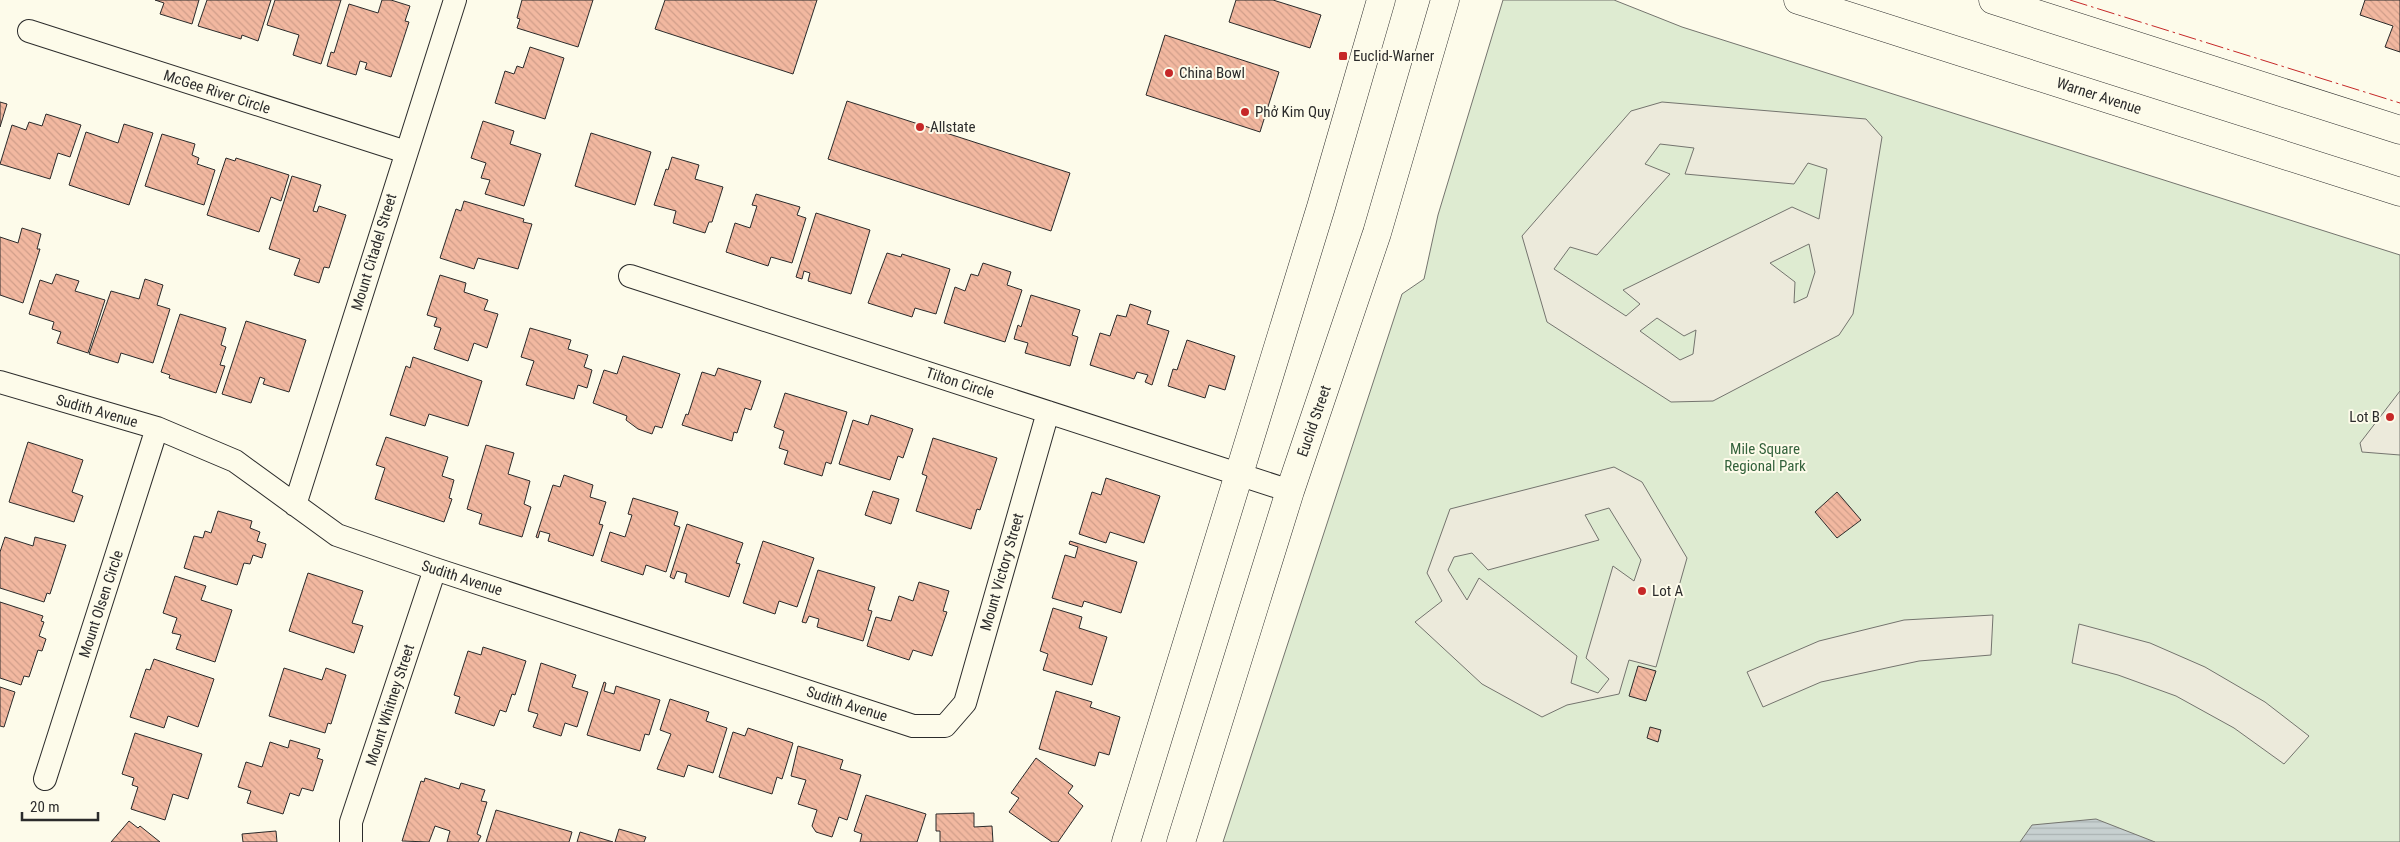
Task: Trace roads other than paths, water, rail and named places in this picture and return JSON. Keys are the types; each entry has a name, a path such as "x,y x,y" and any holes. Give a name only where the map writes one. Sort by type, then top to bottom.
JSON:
{"main road":[{"path":"1126,842 1381,0"},
{"name":"Euclid Street","path":"1181,842 1290,491 1377,233 1445,0"},
{"name":"Warner Avenue","path":"1798,0 2400,192"},
{"path":"1993,0 2400,130"}],"street":[{"name":"Mount Citadel Street","path":"295,505 455,0"},
{"name":"McGee River Circle","path":"29,31 406,152"},
{"name":"Tilton Circle","path":"630,276 1290,491"},
{"name":"Sudith Avenue","path":"0,382 157,428 234,461 337,535 435,570 913,726 945,726"},
{"name":"Mount Victory Street","path":"945,726 964,703 1048,412"},
{"name":"Mount Olsen Circle","path":"45,780 157,428"},
{"name":"Mount Whitney Street","path":"351,842 351,822 435,570"}],"place":[{"name":"Euclid-Warner","path":"1343,56"},
{"name":"China Bowl","path":"1169,73"},
{"name":"Phở Kim Quy","path":"1245,112"},
{"name":"Allstate","path":"920,127"},
{"name":"Lot B","path":"2390,417"},
{"name":"Lot A","path":"1642,591"}],"park label":[{"name":"Mile Square Regional Park","path":"1765,458"}]}
